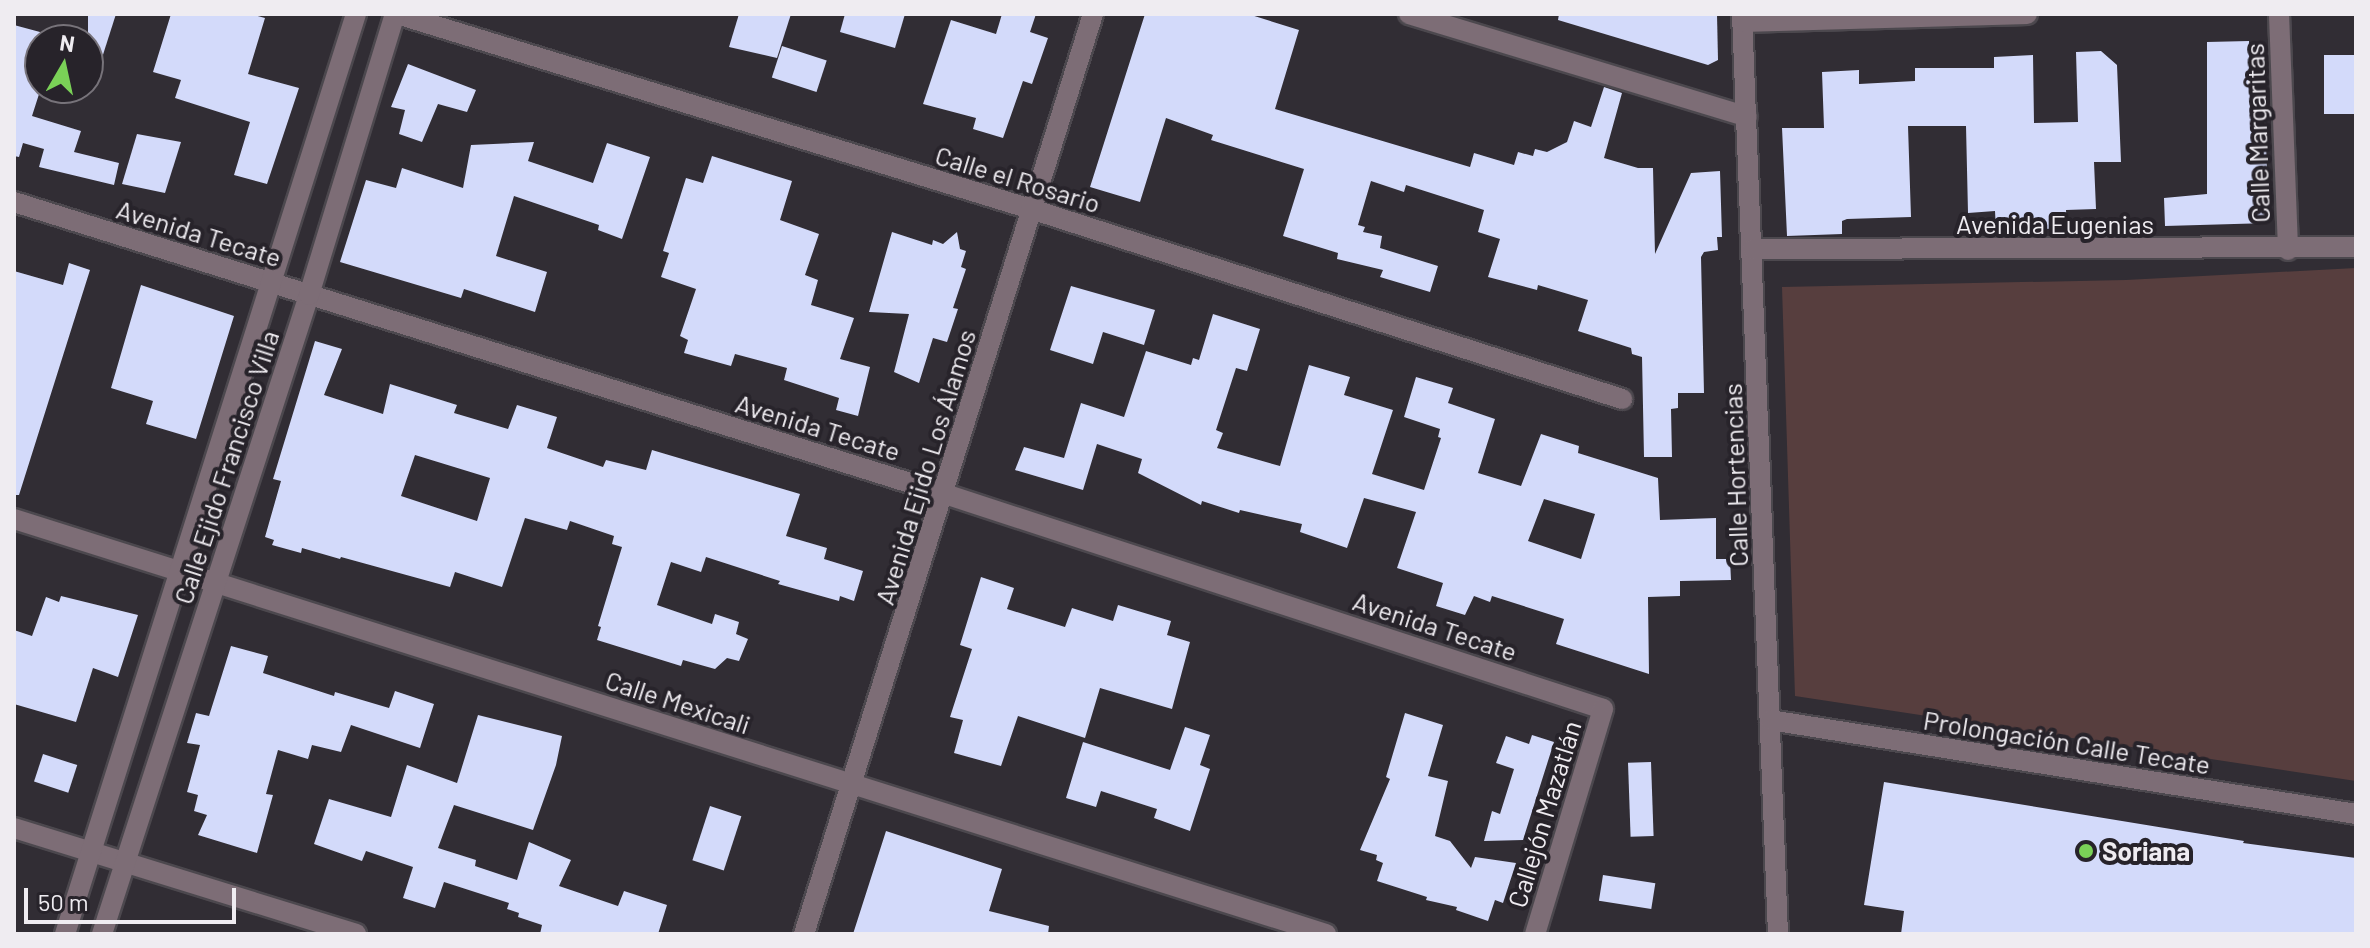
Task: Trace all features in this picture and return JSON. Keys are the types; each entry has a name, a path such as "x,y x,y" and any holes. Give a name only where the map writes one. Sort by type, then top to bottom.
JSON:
{"street":[{"name":"Calle Ejido Francisco Villa","path":"65,934 356,14"},
{"name":"Calle Ejido Francisco Villa","path":"102,934 309,295 396,14"},
{"name":"Calle el Rosario","path":"396,14 1031,209 1622,399"},
{"name":"Avenida Ejido Los Álamos","path":"804,934 854,785 1093,14"},
{"path":"1409,14 1747,117"},
{"path":"1742,18 2027,14"},
{"name":"Calle Margaritas","path":"2279,14 2288,250"},
{"name":"Calle Hortencias","path":"1742,18 1778,934"},
{"name":"Avenida Tecate","path":"14,202 945,494 1603,709"},
{"name":"Avenida Eugenias","path":"1753,249 2288,250 2356,247"},
{"name":"Calle Mexicali","path":"14,519 1326,934"},
{"name":"Callejón Mazatlán","path":"1535,934 1603,709"},
{"name":"Prolongación Calle Tecate","path":"1770,720 2356,814"},
{"path":"14,828 356,934"}],"shaded area":[{"path":"2356,268 2356,781 1795,696 1782,287 2126,280"}],"building":[{"path":"88,14 116,14 104,52 104,24 88,24"},
{"path":"171,14 250,14 265,18 248,74 299,88 267,184 234,175 250,122 175,98 181,80 153,72"},
{"path":"739,14 791,14 777,58 729,47"},
{"path":"845,14 905,14 895,48 840,32"},
{"path":"1002,14 1036,14 1030,32 1048,38 1032,84 1023,81 1003,138 973,129 976,118 923,104 951,20 996,34"},
{"path":"1145,14 1248,14 1299,30 1275,109 1470,167 1474,153 1514,165 1518,152 1533,156 1535,149 1547,152 1567,142 1574,121 1591,127 1604,87 1622,93 1604,158 1638,168 1653,168 1655,254 1691,173 1720,171 1722,237 1717,237 1718,250 1704,252 1701,257 1704,393 1678,393 1678,408 1671,409 1672,457 1644,457 1642,357 1632,354 1631,348 1578,331 1588,300 1538,285 1537,290 1488,277 1500,239 1478,232 1484,210 1406,185 1404,192 1371,181 1358,225 1365,227 1363,232 1382,236 1380,248 1438,266 1430,292 1380,277 1383,270 1337,259 1338,253 1283,236 1304,169 1211,140 1213,135 1166,118 1140,202 1090,187"},
{"path":"1559,14 1717,14 1718,60 1708,65 1558,20"},
{"path":"14,25 24,28 24,104 36,104 32,116 81,131 74,152 119,163 114,185 39,167 44,149 23,143 19,157 14,156"},
{"path":"2249,41 2250,116 2265,116 2269,223 2165,226 2164,198 2207,194 2207,42"},
{"path":"782,46 827,61 817,92 772,77"},
{"path":"2101,51 2117,65 2121,162 2094,162 2096,209 2066,210 2067,228 1996,231 1995,211 1968,213 1966,126 1908,126 1911,217 1847,219 1842,221 1842,234 1787,236 1782,128 1824,128 1822,72 1859,70 1859,84 1915,81 1915,68 1994,68 1994,57 2033,55 2034,123 2078,122 2076,52"},
{"path":"2324,55 2356,55 2356,114 2324,114"},
{"path":"408,64 476,90 467,112 438,104 422,142 399,134 405,110 391,107"},
{"path":"137,134 181,142 165,193 122,184"},
{"path":"534,142 528,161 593,183 607,143 650,157 622,239 598,230 599,225 514,196 496,256 547,272 535,312 464,289 461,298 340,262 366,180 396,188 402,168 463,188 471,145"},
{"path":"712,156 792,181 780,220 819,234 805,275 818,280 811,305 854,318 840,359 870,367 858,416 836,410 839,398 784,380 787,368 735,354 731,366 684,353 688,340 680,336 696,289 661,277 669,253 663,251 686,178 703,183"},
{"path":"892,232 932,245 933,240 943,244 957,232 960,249 966,251 961,267 966,269 953,308 958,309 947,342 933,338 919,383 894,372 909,314 869,312"},
{"path":"69,263 90,270 19,495 14,495 14,271 63,285"},
{"path":"141,285 234,316 196,439 146,424 153,401 111,388"},
{"path":"1071,286 1155,310 1144,345 1103,332 1093,364 1050,350"},
{"path":"1213,314 1260,329 1247,371 1236,368 1216,430 1223,433 1217,448 1280,466 1309,365 1350,377 1344,395 1393,410 1372,474 1424,490 1441,438 1438,437 1440,429 1404,417 1416,377 1453,388 1448,403 1495,419 1478,473 1521,486 1541,434 1579,446 1578,453 1658,478 1660,520 1716,518 1716,559 1730,559 1731,580 1680,581 1680,596 1648,597 1649,674 1556,644 1564,619 1492,596 1490,602 1474,596 1465,615 1436,606 1443,583 1397,568 1416,512 1364,498 1347,548 1300,532 1302,524 1240,510 1239,513 1202,501 1201,505 1138,473 1142,459 1097,444 1083,490 1015,470 1024,447 1064,458 1081,403 1124,417 1146,351 1191,365 1193,358 1199,360","holes":["1544,499 1595,514 1581,559 1528,541"]},
{"path":"315,341 342,349 324,395 383,414 390,384 457,405 454,413 508,429 517,405 557,417 547,448 603,467 606,460 646,470 652,450 800,494 786,536 827,548 824,559 863,571 854,601 840,596 839,601 778,584 780,581 706,557 701,572 671,562 657,605 712,624 715,614 739,622 736,634 748,639 739,661 727,658 715,669 683,660 681,666 597,640 601,627 598,626 622,547 612,544 614,536 570,521 567,530 525,518 502,587 455,572 450,587 341,557 302,548 301,553 272,545 274,540 265,537 281,481 273,479","holes":["415,455 490,478 477,521 401,496"]},
{"path":"981,577 1014,588 1007,609 1065,627 1072,608 1113,621 1118,605 1171,621 1167,635 1190,642 1172,709 1100,688 1085,738 1018,716 1001,766 954,753 963,720 950,717 972,649 960,645"},
{"path":"61,596 138,615 118,677 93,668 76,722 14,704 14,630 32,636 46,597 59,602"},
{"path":"231,646 268,656 263,673 334,696 335,692 389,708 395,691 434,704 420,748 351,725 341,752 312,745 308,759 278,750 266,794 273,795 257,853 198,835 207,815 194,811 198,795 187,792 200,745 187,743 196,713 209,716"},
{"path":"1405,713 1443,725 1428,776 1448,781 1435,836 1450,841 1471,868 1475,857 1516,863 1503,903 1495,900 1488,921 1456,910 1457,907 1426,900 1427,897 1377,881 1383,863 1376,860 1377,855 1360,850 1390,779 1386,777"},
{"path":"478,715 562,736 556,765 533,830 454,805 438,848 476,860 475,866 517,880 529,842 571,860 559,886 618,906 624,891 667,905 658,934 540,934 542,925 518,917 519,913 507,909 509,903 444,882 435,908 403,898 413,867 366,851 362,861 314,844 329,799 391,817 407,765 457,783"},
{"path":"1185,727 1210,735 1200,765 1210,769 1190,831 1154,818 1157,809 1101,791 1096,807 1066,798 1083,742 1170,770"},
{"path":"1532,735 1554,742 1523,840 1484,841 1492,811 1500,814 1514,769 1496,763 1506,736 1529,744"},
{"path":"43,754 77,765 68,793 34,782"},
{"path":"1651,762 1654,836 1631,837 1628,763"},
{"name":"Soriana","path":"1884,782 2243,843 2356,858 2356,934 1901,934 1904,911 1864,905"},
{"path":"710,806 741,816 724,870 692,860"},
{"path":"886,831 1002,869 989,911 1049,926 1048,934 853,934"},
{"path":"1603,875 1655,883 1651,909 1599,901"}],"place":[{"name":"Soriana","path":"2086,851"}]}
